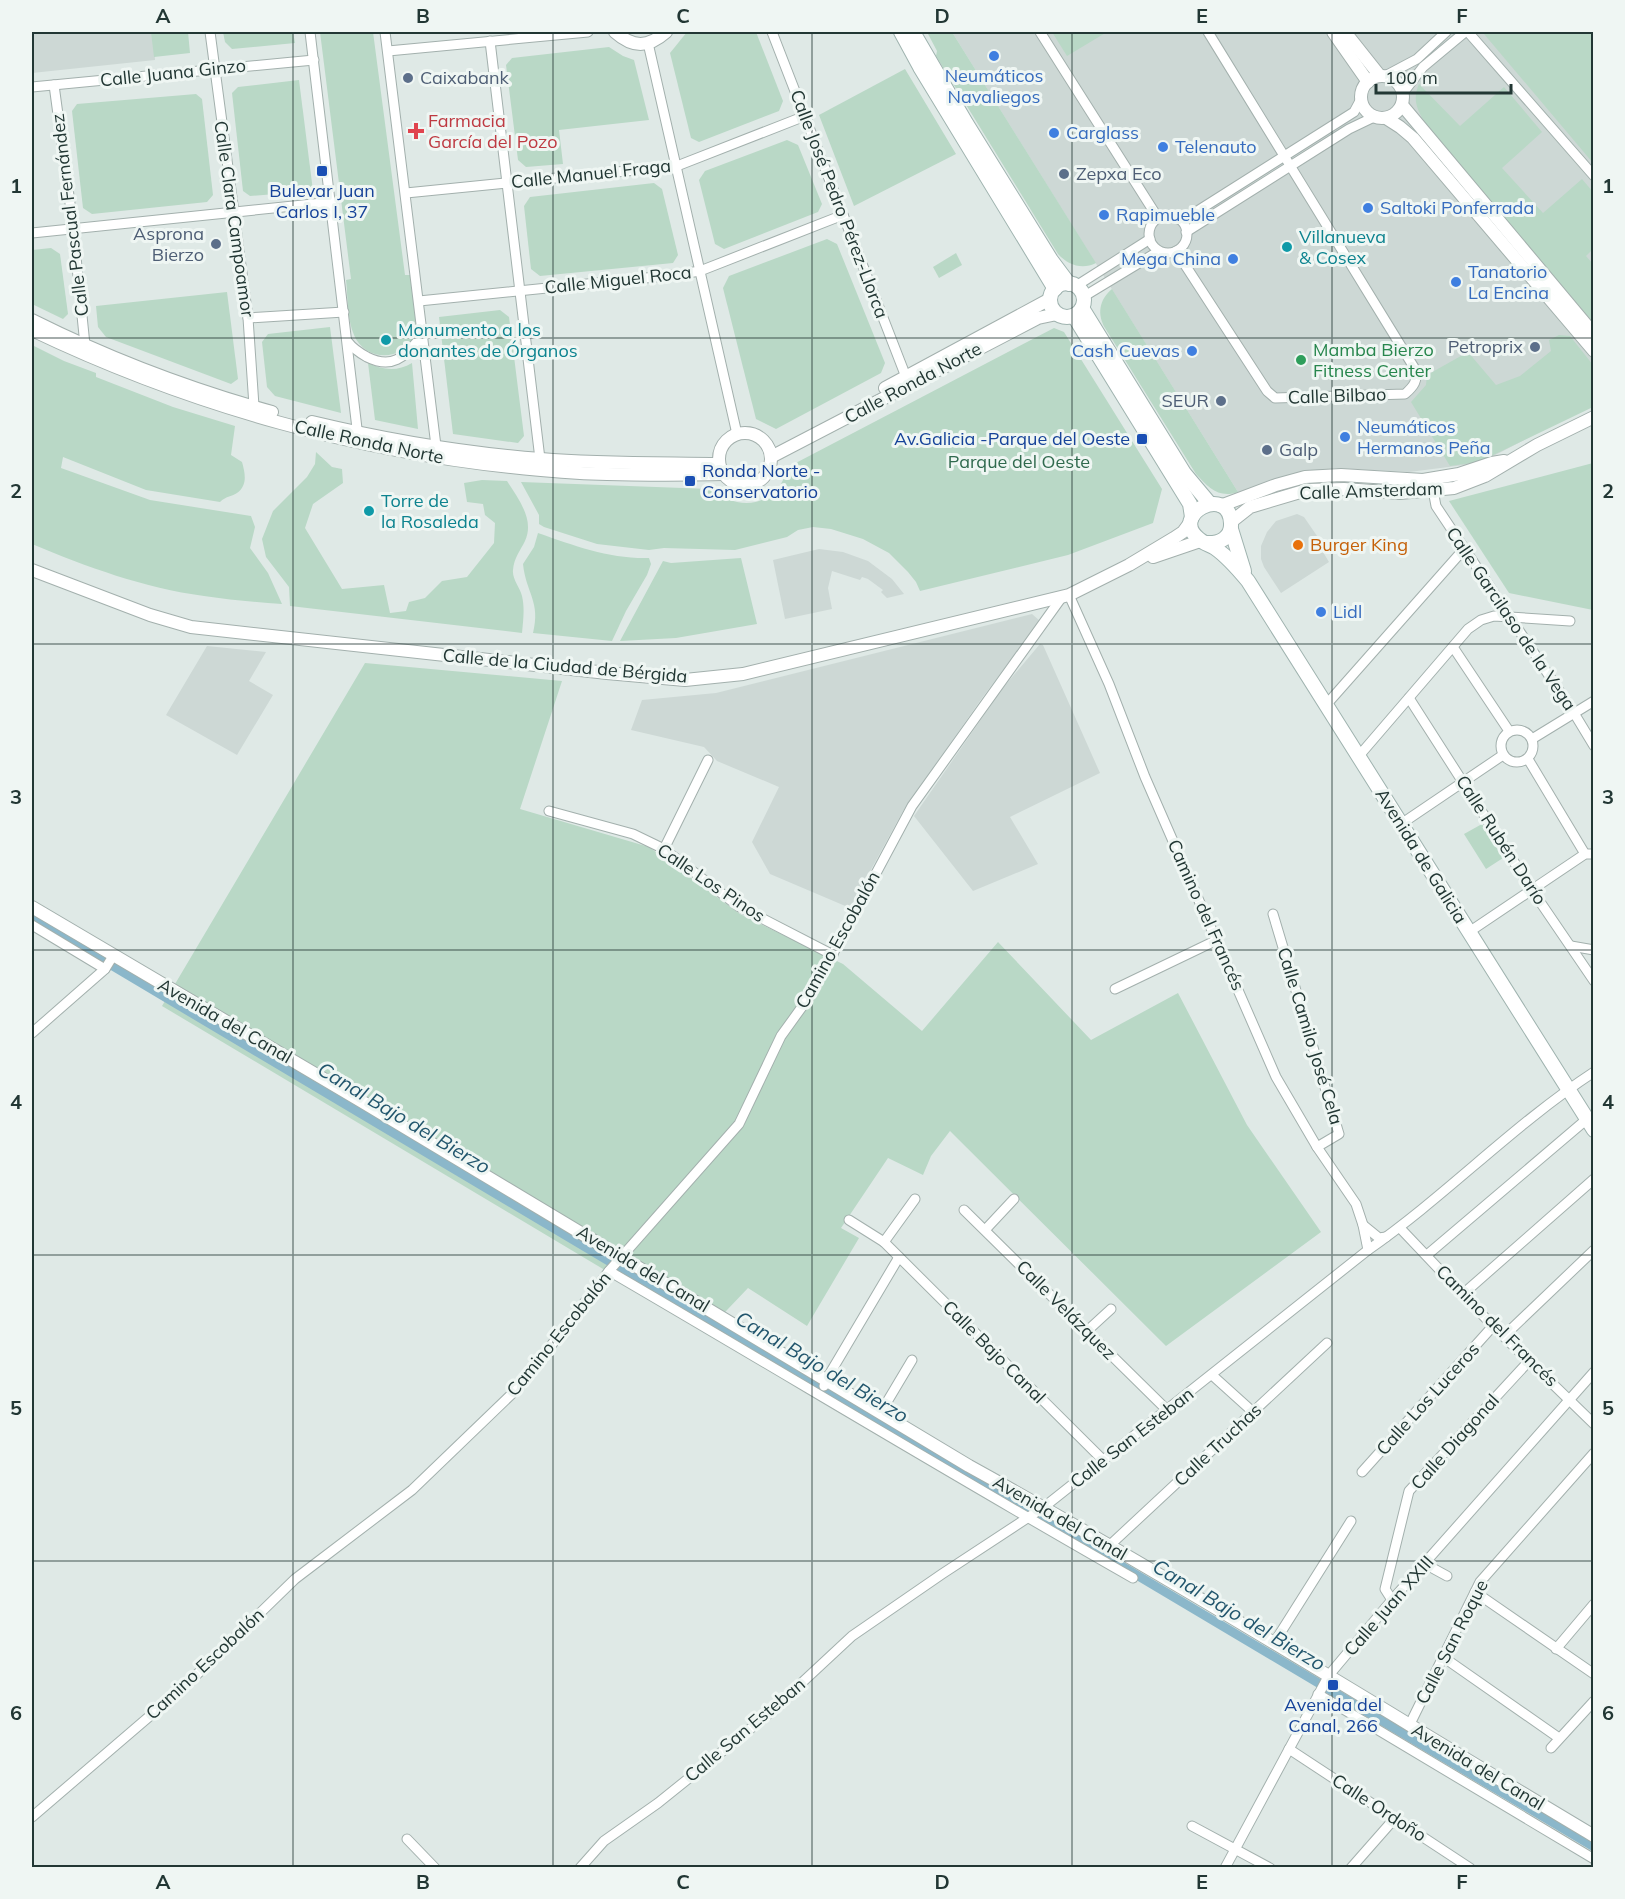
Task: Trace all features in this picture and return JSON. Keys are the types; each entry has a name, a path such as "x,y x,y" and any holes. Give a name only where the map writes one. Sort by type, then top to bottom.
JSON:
{"main road":[{"path":"901,32 1052,294 1051,305 1057,314 1065,317 1077,298"},
{"path":"913,32 966,123 1077,298 1184,473 1215,505 1226,510 1231,525 1223,540 1218,543 1203,542 1192,530 1190,504 1077,298 1061,285 1052,294"},
{"path":"1192,519 1199,508 1215,505"},
{"name":"Avenida de Galicia","path":"1231,525 1240,561 1248,581"},
{"name":"Avenida de Galicia","path":"1203,542 1229,559 1248,581 1590,1125"}],"street":[{"name":"Calle Clara Campoamor","path":"210,32 248,318 254,406"},
{"path":"310,32 332,202 358,437"},
{"path":"385,32 436,446"},
{"path":"388,51 588,32"},
{"path":"615,32 624,40 635,44 657,40 666,32"},
{"name":"Calle José Pedro Pérez-Llorca","path":"772,32 907,381"},
{"path":"1041,32 1158,218"},
{"name":"Calle Bilbao","path":"1176,251 1267,391 1275,398 1405,394 1414,387 1417,378 1415,369 1208,32"},
{"path":"1333,32 1378,78 1397,82 1403,99 1593,334"},
{"path":"1345,32 1378,78"},
{"path":"1178,219 1186,232 1184,243 1176,251 1167,253 1159,250 1150,239 1150,227 1158,218 1168,215 1178,219 1188,217 1286,156 1354,112 1362,92 1378,78 1417,59 1446,32"},
{"path":"1186,232 1349,129 1396,114 1423,68 1466,32 1593,176"},
{"path":"490,41 540,459"},
{"path":"648,43 737,434"},
{"name":"Calle Juana Ginzo","path":"32,87 314,60"},
{"name":"Calle Pascual Fernández","path":"54,85 73,228 85,345"},
{"path":"1361,99 1365,110 1400,127 1413,138 1593,351"},
{"name":"Calle Manuel Fraga","path":"406,193 677,166 805,116"},
{"path":"32,233 332,202"},
{"name":"Calle Miguel Roca","path":"419,301 675,276 700,271 843,215"},
{"path":"1077,298 1150,239"},
{"path":"1077,298 1159,250"},
{"name":"Calle Ronda Norte","path":"907,381 1052,294"},
{"path":"248,318 344,312"},
{"name":"Calle Ronda Norte","path":"770,453 907,381 1038,318 1057,314"},
{"name":"Calle Ronda Norte","path":"32,320 85,345 154,373 358,437 540,459 721,469"},
{"name":"Calle Ronda Norte","path":"32,330 116,368 214,404 452,459 538,470 607,474 721,469"},
{"path":"348,342 357,351 375,361 389,363 400,359 423,335"},
{"name":"Calle Amsterdam","path":"1231,525 1257,504 1307,490 1344,489 1400,493 1454,488 1485,476 1593,417"},
{"path":"737,434 756,436 770,453 767,474 753,484 736,484 721,469 722,446 737,434"},
{"name":"Calle Amsterdam","path":"1215,505 1305,477 1341,475 1423,480 1459,474 1492,463 1511,460"},
{"name":"Calle Garcilaso de la Vega","path":"1433,490 1436,506 1574,713 1593,746"},
{"name":"Calle de la Ciudad de Bérgida","path":"32,570 150,615 191,627 685,680 743,674 793,663 1066,596 1130,565 1183,532 1192,519"},
{"name":"Calle de la Ciudad de Bérgida","path":"1130,565 1203,542"},
{"path":"1326,705 1464,549"},
{"name":"Camino del Francés","path":"1066,596 1109,684 1145,777 1276,1077 1317,1147 1350,1192 1364,1225 1368,1250"},
{"name":"Camino Escobalón","path":"32,1817 186,1684 295,1580 412,1490 518,1388 609,1271 739,1124 781,1036 812,993 912,806 1066,596"},
{"path":"1358,757 1468,629 1480,620 1494,616 1508,616 1570,621"},
{"path":"1453,647 1509,731"},
{"name":"Calle Rubén Darío","path":"1409,698 1593,981"},
{"path":"1532,739 1593,701"},
{"path":"1509,731 1526,732 1532,739 1534,748 1528,759 1518,763 1512,762 1503,755 1501,741 1509,731"},
{"path":"1401,824 1503,755"},
{"path":"1469,932 1589,854 1528,759"},
{"path":"664,849 708,760"},
{"name":"Calle Los Pinos","path":"549,811 633,834 664,849 738,906 833,955"},
{"name":"Avenida del Canal","path":"32,907 622,1256 969,1466 1044,1507 1274,1643 1324,1685 1593,1858"},
{"name":"Calle Camilo José Cela","path":"1273,914 1339,1134 1317,1147"},
{"path":"32,925 105,969"},
{"path":"1115,989 1217,940"},
{"path":"1571,946 1593,950"},
{"path":"32,1033 105,969 113,956"},
{"name":"Calle San Esteban","path":"580,1868 604,1841 658,1803 765,1717 852,1636 1044,1507 1368,1250 1400,1228 1554,1098 1593,1072"},
{"path":"1427,1255 1590,1125"},
{"path":"1463,1294 1593,1179"},
{"path":"884,1242 915,1199"},
{"path":"985,1230 1014,1199"},
{"name":"Calle Velázquez","path":"964,1210 1167,1410"},
{"name":"Calle Bajo Canal","path":"849,1220 884,1242 1104,1461"},
{"path":"1364,1225 1379,1238 1386,1238"},
{"name":"Camino del Francés","path":"1400,1228 1493,1326 1593,1424"},
{"path":"1504,1336 1593,1250"},
{"path":"822,1394 826,1380 899,1257"},
{"name":"Avenida del Canal","path":"609,1271 1133,1578"},
{"path":"1087,1331 1111,1309"},
{"name":"Calle Los Luceros","path":"1362,1472 1493,1326"},
{"name":"Calle Truchas","path":"1109,1546 1327,1343"},
{"path":"881,1412 912,1360"},
{"name":"Calle Diagonal","path":"1392,1600 1385,1589 1409,1491 1529,1361"},
{"name":"Calle Juan XXIII","path":"1225,1868 1324,1685 1392,1600 1593,1372"},
{"path":"1212,1375 1253,1412"},
{"name":"Calle San Roque","path":"1409,1726 1480,1582 1593,1453"},
{"path":"1274,1643 1351,1521"},
{"path":"1425,1564 1447,1575"},
{"path":"1475,1592 1593,1674"},
{"path":"1556,1649 1593,1604"},
{"path":"1443,1657 1559,1738"},
{"name":"Avenida del Canal","path":"1324,1685 1409,1726 1593,1836"},
{"path":"1551,1748 1593,1701"},
{"name":"Calle Ordoño","path":"1289,1749 1470,1868"},
{"path":"1350,1868 1395,1818"},
{"path":"1192,1826 1270,1868"},
{"path":"407,1839 435,1868"}],"shaded area":[{"path":"32,32 153,32 155,60 32,73"},
{"path":"952,32 1593,32 1593,404 1480,463 1409,472 1334,468 1238,492"},
{"path":"1297,514 1304,517 1326,549 1323,552 1329,562 1281,593 1264,567 1261,559 1261,546 1267,532 1276,521"},
{"path":"819,549 843,552 868,561 892,579 904,594 887,598 881,592 883,590 868,579 862,577 860,580 832,571 828,588 832,609 785,619 773,560"},
{"path":"1032,614 1040,621 982,698 903,811 850,908 770,874 752,842 779,787 717,761 704,747 631,730 642,700 716,693"},
{"path":"1040,644 1043,645 1100,773 1010,817 1038,864 973,891 914,816 1002,689"},
{"path":"207,646 266,652 249,681 273,695 237,755 166,715"}],"green space":[{"path":"151,32 188,32 190,53 154,57"},
{"path":"223,32 293,32 295,43 232,49 225,42"},
{"path":"320,32 373,32 405,275 411,275 417,314 415,335 409,344 393,354 375,354 366,350 359,344 350,322 346,280 351,279"},
{"path":"687,32 756,32 783,101 779,111 699,142 691,138 670,53"},
{"path":"927,32 952,32 1096,263 1086,266 1075,265 1058,254 936,56 937,51"},
{"path":"1052,32 1107,32 1067,56"},
{"path":"1484,32 1593,32 1593,163 1484,34"},
{"path":"609,47 634,60 649,120 559,130 563,164 526,167 518,160 506,65 512,58"},
{"path":"905,69 956,154 854,206 819,115"},
{"path":"299,80 313,191 250,196 243,191 232,93 238,87"},
{"path":"1419,84 1460,126 1504,87 1542,132 1502,168 1543,213 1582,179 1593,192 1593,249 1586,256 1593,264 1593,322 1429,129 1416,102"},
{"path":"196,94 202,99 213,195 207,202 92,214 83,208 72,111 77,104"},
{"path":"787,140 798,145 822,204 818,212 724,249 715,244 699,180 705,171"},
{"path":"654,183 662,189 678,255 673,263 540,276 531,269 524,206 530,197"},
{"path":"827,239 837,244 885,363 881,373 776,429 756,419 723,288 729,276"},
{"path":"51,248 60,254 68,314 63,319 32,304 32,250"},
{"path":"956,253 962,265 939,278 933,267"},
{"path":"1112,289 1238,492 1220,493 1196,474 1105,328 1100,312 1104,298"},
{"path":"227,292 238,379 231,384 106,337 98,327 96,306"},
{"path":"500,310 509,317 524,436 518,443 453,434 439,317"},
{"path":"330,327 341,413 275,396 267,387 262,342 268,334"},
{"name":"Parque del Oeste","path":"1054,328 1064,332 1162,489 1153,523 1068,555 920,591 908,572 889,553 863,539 831,529 813,527 798,530 787,537 735,550 664,548 649,550 597,544 539,524 539,515 521,482 710,489 736,502 763,500 779,487 790,466"},
{"path":"1559,335 1570,336 1593,365 1593,407 1479,462 1450,466 1411,402 1426,385 1427,375 1468,352 1496,385 1520,376 1551,351 1549,340"},
{"path":"32,345 64,361 96,373 96,377 173,407 235,426 231,455 242,462 244,483 237,493 220,502 146,490 63,457 61,468 150,500 251,516 255,527 250,548 268,573 282,604 243,601 160,588 74,561 32,544"},
{"path":"368,363 390,369 401,368 412,363 418,429 375,420"},
{"path":"316,452 332,467 342,469 343,483 313,504 305,528 342,589 384,585 390,613 406,611 409,602 425,598 442,581 467,577 494,543 495,523 485,515 483,504 467,502 464,483 482,480 507,481 524,510 528,525 528,533 513,570 523,601 522,633 290,606 289,587 266,557 262,539 273,511 307,477 315,464"},
{"path":"1593,463 1593,610 1509,593 1449,501"},
{"path":"538,533 606,554 649,558 651,564 647,575 612,641 533,633 534,605 523,564 534,547"},
{"path":"741,558 757,624 676,638 620,641 663,561 671,563"},
{"path":"365,663 562,681 520,809 649,847 740,914 843,964 922,1031 998,942 1091,1040 1178,993 1247,1125 1321,1232 1166,1346 950,1131 931,1156 923,1175 888,1158 841,1228 859,1238 807,1326 748,1288 707,1331 162,1006"},
{"path":"1482,824 1503,858 1486,869 1464,834"}],"waterway":[{"name":"Canal Bajo del Bierzo","path":"32,918 1594,1847"}],"place":[{"name":"Neumáticos Navaliegos","path":"994,56"},
{"name":"Caixabank","path":"408,78"},
{"name":"Farmacia García del Pozo","path":"416,131"},
{"name":"Carglass","path":"1054,133"},
{"name":"Telenauto","path":"1163,147"},
{"name":"Bulevar Juan Carlos I, 37","path":"322,171"},
{"name":"Zepxa Eco","path":"1064,174"},
{"name":"Saltoki Ponferrada","path":"1368,208"},
{"name":"Rapimueble","path":"1104,215"},
{"name":"Asprona Bierzo","path":"216,244"},
{"name":"Villanueva & Cosex","path":"1287,247"},
{"name":"Mega China","path":"1233,259"},
{"name":"Tanatorio La Encina","path":"1456,282"},
{"name":"Monumento a los donantes de Órganos","path":"386,340"},
{"name":"Petroprix","path":"1535,347"},
{"name":"Cash Cuevas","path":"1192,351"},
{"name":"Mamba Bierzo Fitness Center","path":"1301,360"},
{"name":"SEUR","path":"1221,401"},
{"name":"Neumáticos Hermanos Peña","path":"1345,437"},
{"name":"Av.Galicia -Parque del Oeste","path":"1142,439"},
{"name":"Galp","path":"1267,450"},
{"name":"Ronda Norte - Conservatorio","path":"690,481"},
{"name":"Torre de la Rosaleda","path":"369,511"},
{"name":"Burger King","path":"1298,545"},
{"name":"Lidl","path":"1321,612"},
{"name":"Avenida del Canal, 266","path":"1333,1685"}]}
